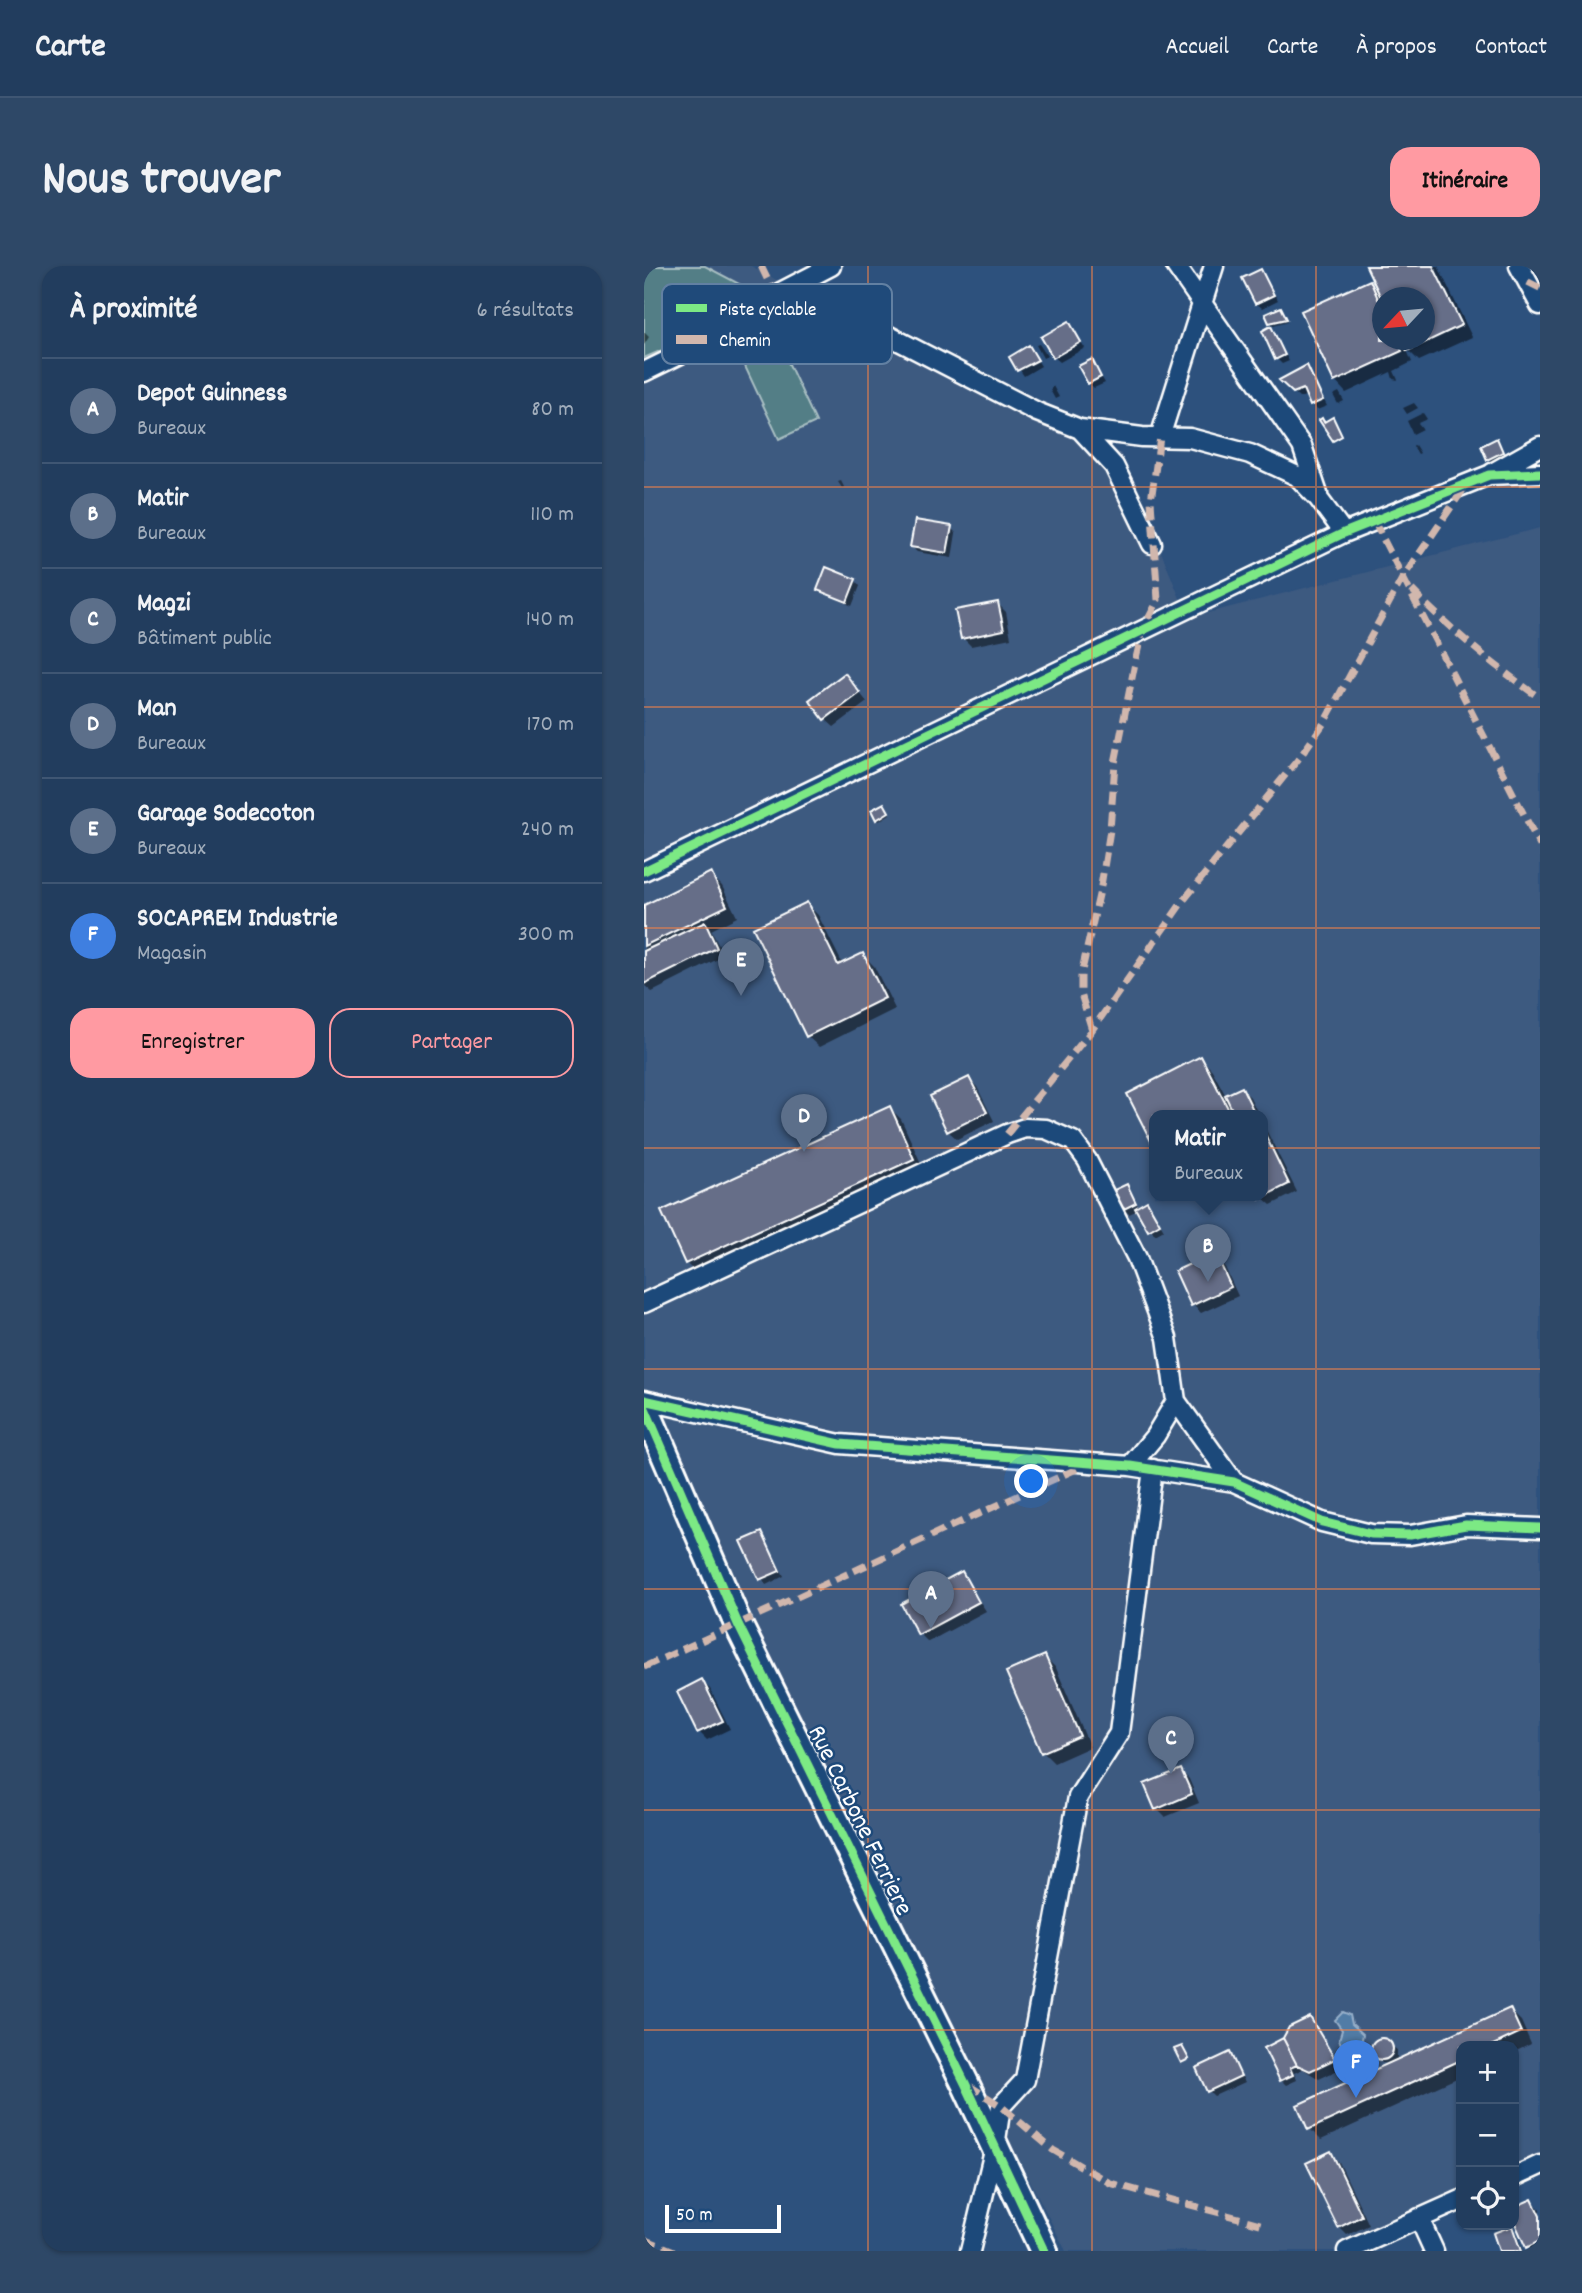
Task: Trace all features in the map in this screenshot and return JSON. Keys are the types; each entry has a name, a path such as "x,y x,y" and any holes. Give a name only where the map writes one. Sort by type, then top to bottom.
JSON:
{"street":[{"path":"796,284 831,266"},
{"path":"1176,266 1302,446 1318,498"},
{"path":"1160,437 1214,266"},
{"path":"1519,266 1540,305"},
{"path":"892,337 1037,412 1080,429 1217,443 1250,454 1297,476 1318,498 1344,533"},
{"path":"644,372 662,363"},
{"path":"1080,429 1114,466 1152,544"},
{"path":"644,871 1344,533 1489,475 1540,446"},
{"path":"1489,475 1540,473"},
{"path":"644,1303 1007,1134 1025,1128 1045,1129 1073,1141 1087,1160 1138,1258 1167,1338 1176,1401 1234,1482"},
{"path":"644,1399 840,1444 1130,1465 1234,1482 1322,1522 1371,1534 1410,1535 1466,1525 1540,1528"},
{"path":"1130,1465 1155,1436 1176,1401"},
{"name":"Rue Carbone Ferriere","path":"644,1406 738,1624 1044,2251"},
{"path":"970,2251 995,2147 1001,2106 1026,2080 1078,1797 1119,1733 1153,1469"},
{"path":"1519,2175 1540,2165"},
{"path":"1348,2251 1456,2202"},
{"path":"1419,2218 1434,2251"}],"shaded area":[{"path":"644,266 751,266 784,284 662,284 662,364 892,364 892,340 1121,454 1188,618 1540,528 1540,2163 1519,2174 1519,2041 1456,2041 1456,2203 1355,2251 1066,2251 689,1516 644,1414"},
{"path":"1343,2012 1350,2015 1352,2024 1363,2034 1361,2044 1353,2049 1342,2046 1339,2040 1342,2030 1335,2020"}],"green space":[{"path":"644,266 705,266 739,284 662,284 662,350 644,358"},
{"path":"744,364 789,364 816,422 779,439"}],"building":[{"path":"1366,266 1433,266 1462,325 1435,338 1435,287 1376,287"},
{"path":"1261,269 1274,295 1255,304 1242,278"},
{"path":"1370,280 1373,287 1372,350 1402,351 1334,382 1301,311"},
{"path":"1281,307 1287,319 1269,323 1265,314"},
{"path":"1069,321 1081,342 1053,358 1041,337"},
{"path":"1271,326 1285,355 1275,360 1262,331"},
{"path":"1029,345 1038,360 1017,371 1009,357"},
{"path":"1092,359 1101,377 1088,384 1078,366"},
{"path":"1307,365 1323,400 1310,406 1303,389 1293,393 1279,380"},
{"path":"1333,417 1342,436 1333,441 1319,420 1322,418 1324,422"},
{"path":"1497,438 1503,452 1487,460 1481,446"},
{"path":"915,520 952,526 947,553 910,547"},
{"path":"826,567 856,579 847,602 817,590"},
{"path":"998,602 1004,630 961,639 955,610"},
{"path":"845,673 860,693 824,720 809,700"},
{"path":"884,803 889,812 876,820 871,810"},
{"path":"711,872 727,906 644,946 644,905"},
{"path":"807,902 838,965 863,953 885,998 806,1037 753,928"},
{"path":"705,922 717,948 644,984 644,951"},
{"path":"1201,1056 1229,1110 1149,1110 1149,1137 1127,1094"},
{"path":"969,1077 987,1112 947,1132 930,1096"},
{"path":"1242,1087 1253,1110 1232,1110 1225,1095"},
{"path":"890,1106 914,1159 685,1264 661,1211"},
{"path":"1268,1140 1289,1184 1268,1194"},
{"path":"1127,1184 1136,1203 1122,1210 1112,1191"},
{"path":"1147,1201 1160,1224 1148,1231 1135,1208"},
{"path":"1215,1252 1231,1287 1191,1306 1175,1271"},
{"path":"762,1532 780,1571 759,1580 741,1541"},
{"path":"962,1571 979,1602 918,1635 901,1604"},
{"path":"1045,1655 1080,1736 1041,1753 1006,1672"},
{"path":"702,1679 723,1721 697,1733 677,1692"},
{"path":"1181,1769 1192,1794 1155,1810 1144,1784"},
{"path":"1510,2008 1521,2032 1502,2041 1456,2041 1456,2062 1308,2130 1297,2105"},
{"path":"1310,2017 1335,2059 1310,2071 1297,2065 1283,2038 1289,2027"},
{"path":"1283,2038 1297,2065 1290,2068 1293,2075 1280,2081 1264,2048"},
{"path":"1378,2038 1386,2038 1393,2045 1393,2053 1386,2060 1378,2060 1371,2053 1371,2045"},
{"path":"1182,2046 1189,2059 1181,2063 1174,2049"},
{"path":"1230,2052 1241,2076 1207,2092 1196,2068"},
{"path":"1362,2056 1368,2058 1368,2070 1362,2072 1356,2070 1354,2064 1356,2058"},
{"path":"1331,2151 1362,2216 1338,2228 1306,2163"},
{"path":"1532,2199 1540,2216 1540,2241 1526,2248 1518,2230 1519,2205"},
{"path":"1513,2230 1521,2251 1499,2251 1493,2233"}],"marked path":[{"path":"761,266 770,284"},
{"path":"1528,282 1540,288"},
{"path":"1092,1030 1081,994 1081,975 1101,886 1110,830 1115,763 1136,658 1143,629 1158,600 1151,501 1160,437"},
{"path":"1007,1134 1092,1030 1183,901 1300,757 1324,723 1402,579 1465,487"},
{"path":"1374,521 1540,846"},
{"path":"1412,590 1473,647 1540,698"},
{"path":"644,1667 1083,1466"},
{"path":"968,2085 1001,2106 1053,2150 1110,2183 1264,2225"},
{"path":"644,2239 674,2251"}],"cycle path":[{"path":"644,871 1344,533 1489,475 1540,473"},
{"path":"644,1400 840,1444 1130,1466 1234,1482 1322,1522 1371,1534 1410,1535 1466,1525 1540,1528"},
{"path":"644,1406 738,1624 965,2083 1044,2251"}],"place":[{"name":"Garage Sodecoton","path":"741,996"},
{"name":"Man","path":"804,1152"},
{"name":"Matir","path":"1208,1282"},
{"name":"Depot Guinness","path":"931,1629"},
{"name":"Magzi","path":"1171,1774"},
{"name":"SOCAPREM Industrie","path":"1356,2098"}]}
